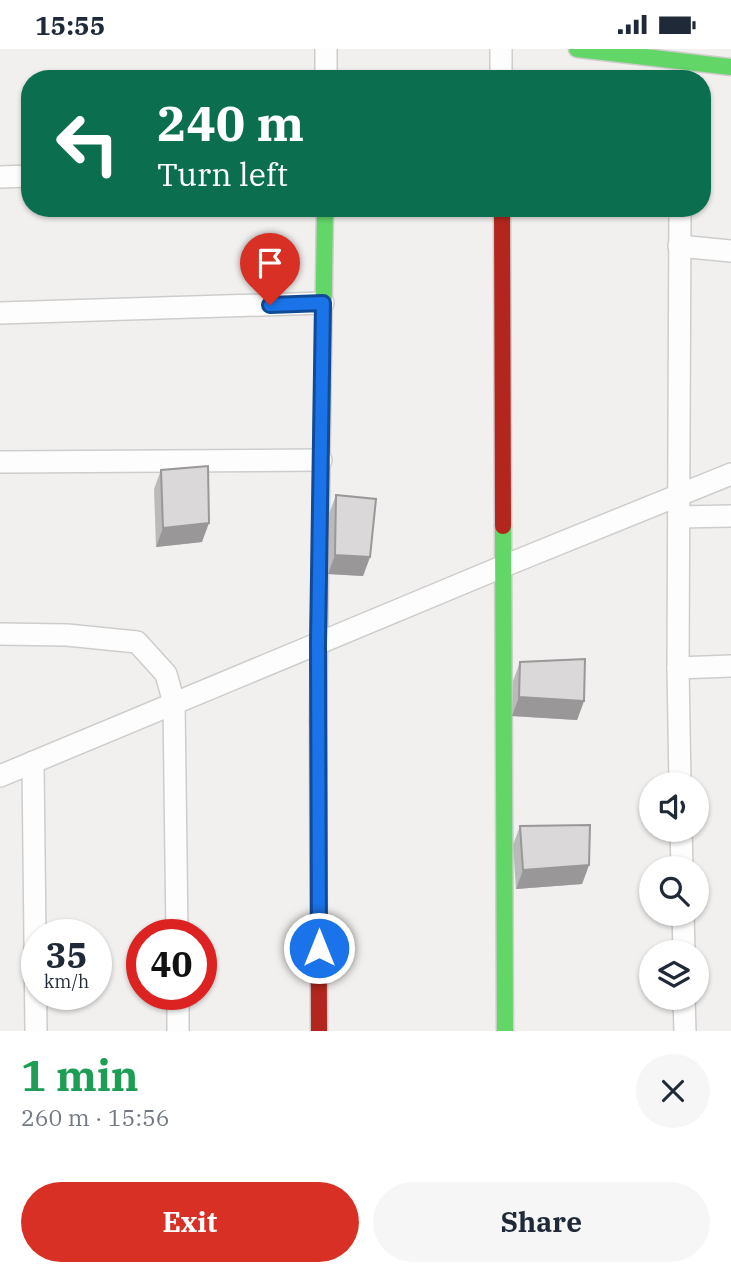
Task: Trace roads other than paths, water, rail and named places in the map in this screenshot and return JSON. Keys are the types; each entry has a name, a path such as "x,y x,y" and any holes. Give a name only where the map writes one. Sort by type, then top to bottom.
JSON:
{"street":[{"path":"326,49 326,70"},
{"path":"501,49 501,70"},
{"path":"577,49 682,70 731,67"},
{"path":"0,177 21,176"},
{"path":"319,1031 318,643 325,217"},
{"path":"502,217 505,1031"},
{"path":"680,217 680,772"},
{"path":"679,246 731,251"},
{"path":"0,313 323,303"},
{"path":"0,462 321,460"},
{"path":"0,776 504,566 679,506 731,474"},
{"path":"679,506 731,516"},
{"path":"0,634 67,635 137,642 166,674 174,703 177,919"},
{"path":"678,668 731,666"},
{"path":"33,762 36,1031"},
{"path":"178,1010 178,1031"},
{"path":"684,1010 685,1031"}]}
